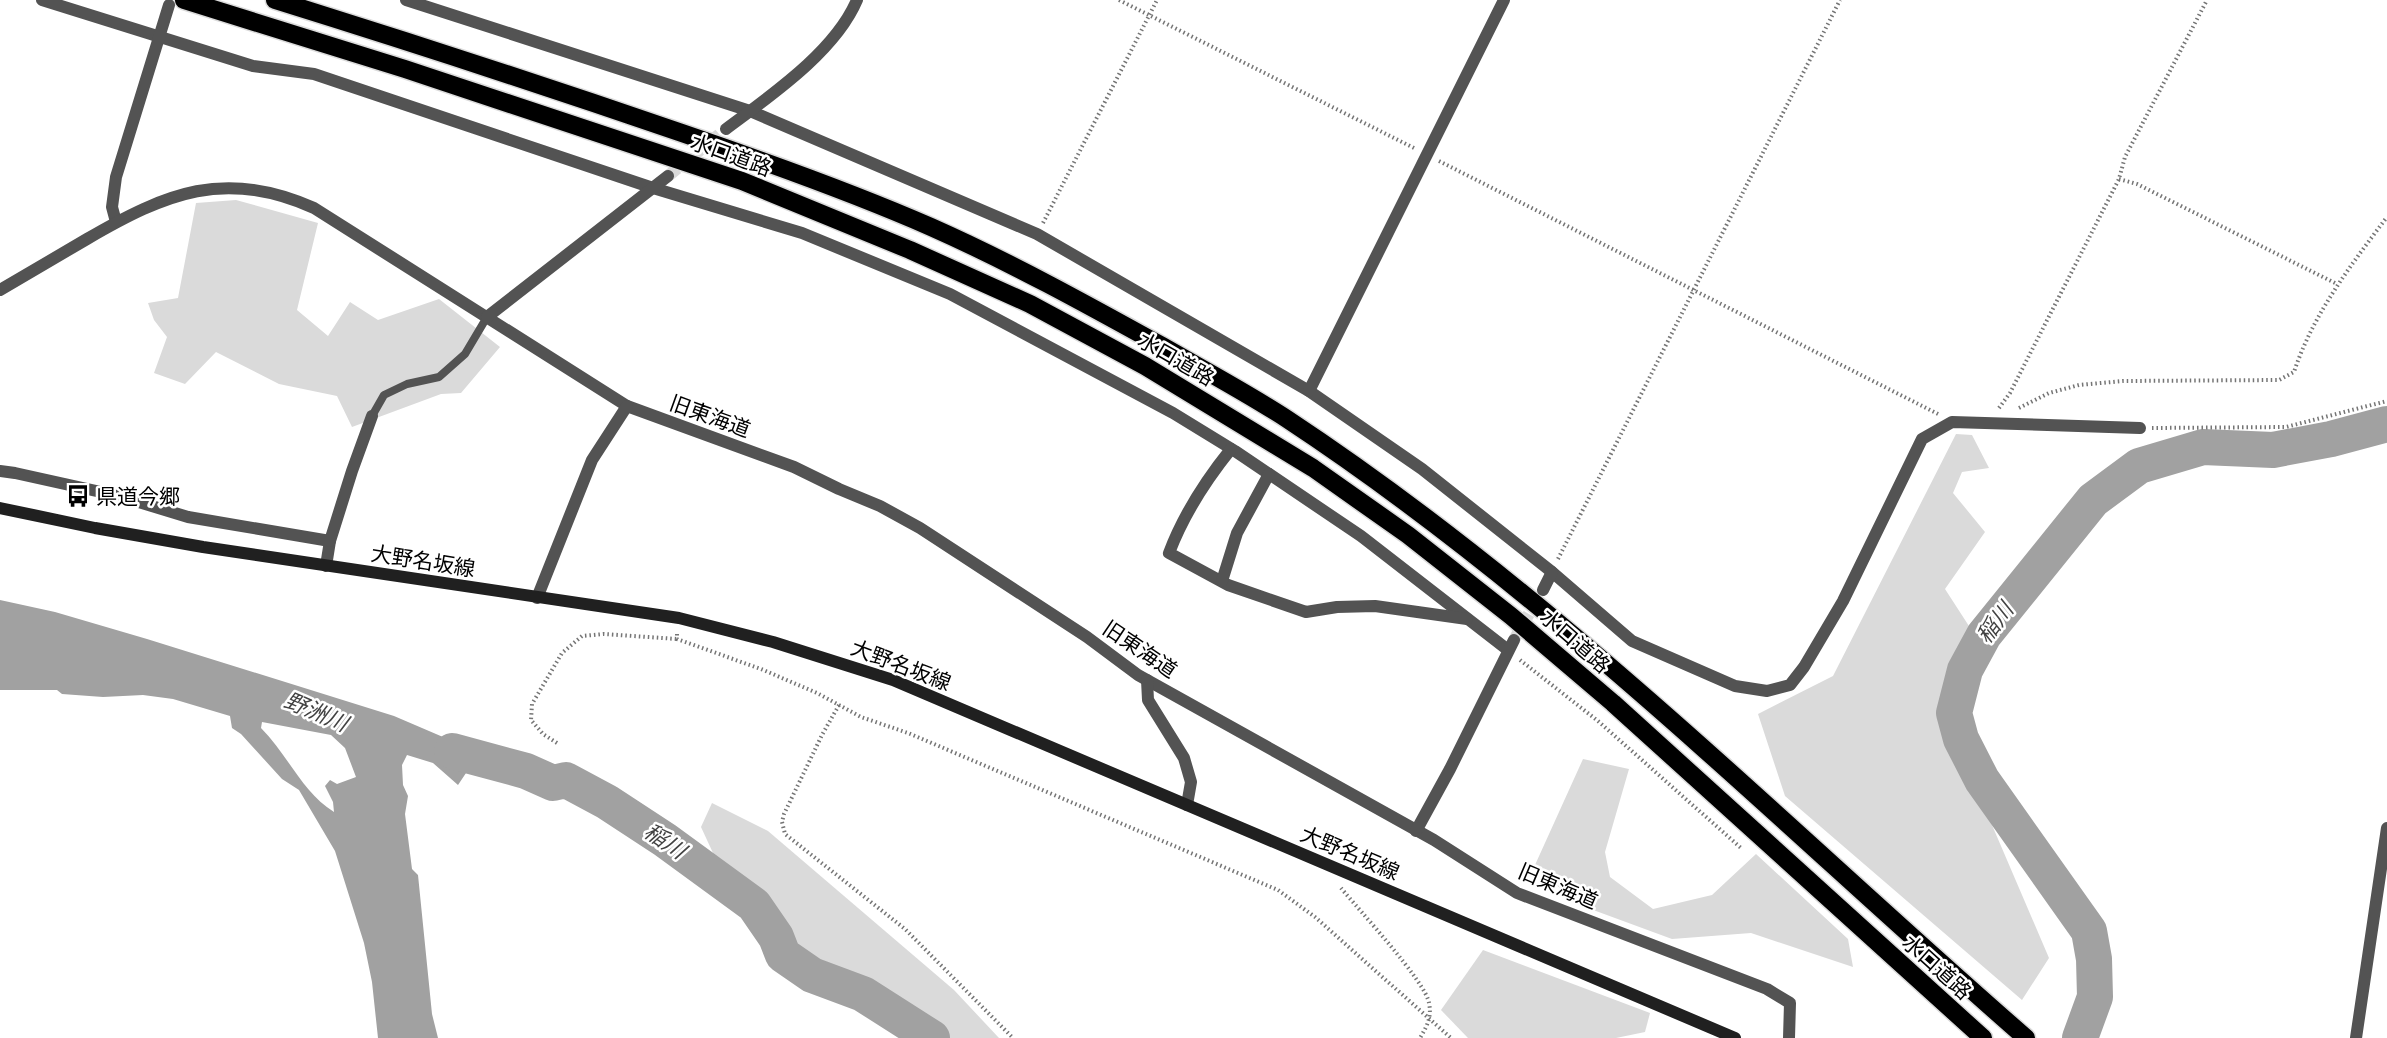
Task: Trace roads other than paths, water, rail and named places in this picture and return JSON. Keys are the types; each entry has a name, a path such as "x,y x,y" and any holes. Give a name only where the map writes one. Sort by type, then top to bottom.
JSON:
{"highway":[{"name":"水口道路","path":"274,0 585,100 806,176 930,226 1010,264 1218,378 1282,416 1355,465 1428,517 1498,572 1692,736 1940,963 2026,1038"},
{"name":"水口道路","path":"176,3 405,69 742,181 910,250 1030,304 1145,366 1313,468 1408,535 1511,616 1612,703 1983,1038"}],"main road":[{"name":"大野名坂線","path":"0,508 106,530 326,566 679,618 773,642 893,680 1526,947 1735,1038"}],"street":[{"path":"42,0 253,66 314,74 652,188 802,233 951,294 1173,413 1361,536 1468,619 1511,645 1450,769 1416,831"},
{"path":"406,0 750,111 1037,234 1309,391 1422,469 1552,572 1632,640 1735,686 1767,691 1790,685 1804,668 1843,601 1922,439 1952,422 2140,428"},
{"path":"726,129 800,70 831,41 857,0"},
{"path":"1309,391 1504,0"},
{"path":"116,222 112,207 116,177 159,37 176,3"},
{"path":"487,317 669,176"},
{"name":"旧東海道","path":"0,290 116,222 162,200 190,192 213,189 251,188 288,196 314,208 627,406 794,467 880,506 963,555 1147,680 1416,831 1517,893 1767,989 1790,1004 1789,1038"},
{"path":"537,598 592,460 627,406"},
{"path":"326,566 330,541 372,416"},
{"path":"1231,449 1218,465 1178,528 1169,553 1222,581 1306,612 1337,607 1375,606 1468,619"},
{"path":"0,471 119,496 188,517 330,541"},
{"path":"1222,581 1237,533 1269,474"},
{"path":"1543,590 1552,572"},
{"path":"1147,680 1148,700 1184,758 1191,782 1187,805"},
{"path":"2356,1038 2387,828"}],"lane":[{"path":"372,416 384,395 407,384 439,377 465,354 487,317"}],"water":[{"name":"野洲川","path":"0,600 55,612 147,639 394,716 506,764 470,767 458,785 433,763 407,755 402,765 403,785 408,796 405,814 412,869 418,875 432,1014 438,1038 378,1038 372,982 364,943 335,851 299,790 282,779 241,734 232,728 230,716 173,699 143,695 103,697 62,694 57,690 0,690","holes":["262,722 331,735 345,748 356,777 337,784 330,780 325,786 333,802 334,812 304,784 261,728"]}],"waterway":[{"name":"稲川","path":"2080,1038 2095,997 2094,959 2089,931 1982,780 1961,739 1954,713 1965,670 1984,635 2093,500 2139,466 2203,447 2273,450 2331,439 2387,424"},
{"name":"稲川","path":"452,751 526,771 553,783 566,780 607,802 665,840 754,905 776,937 783,955 812,975 863,994 932,1038"}],"tunnel":[{"path":"668,176 726,129"},
{"path":"1514,640 1538,598"}],"place":[{"name":"県道今郷","path":"78,496"}]}
